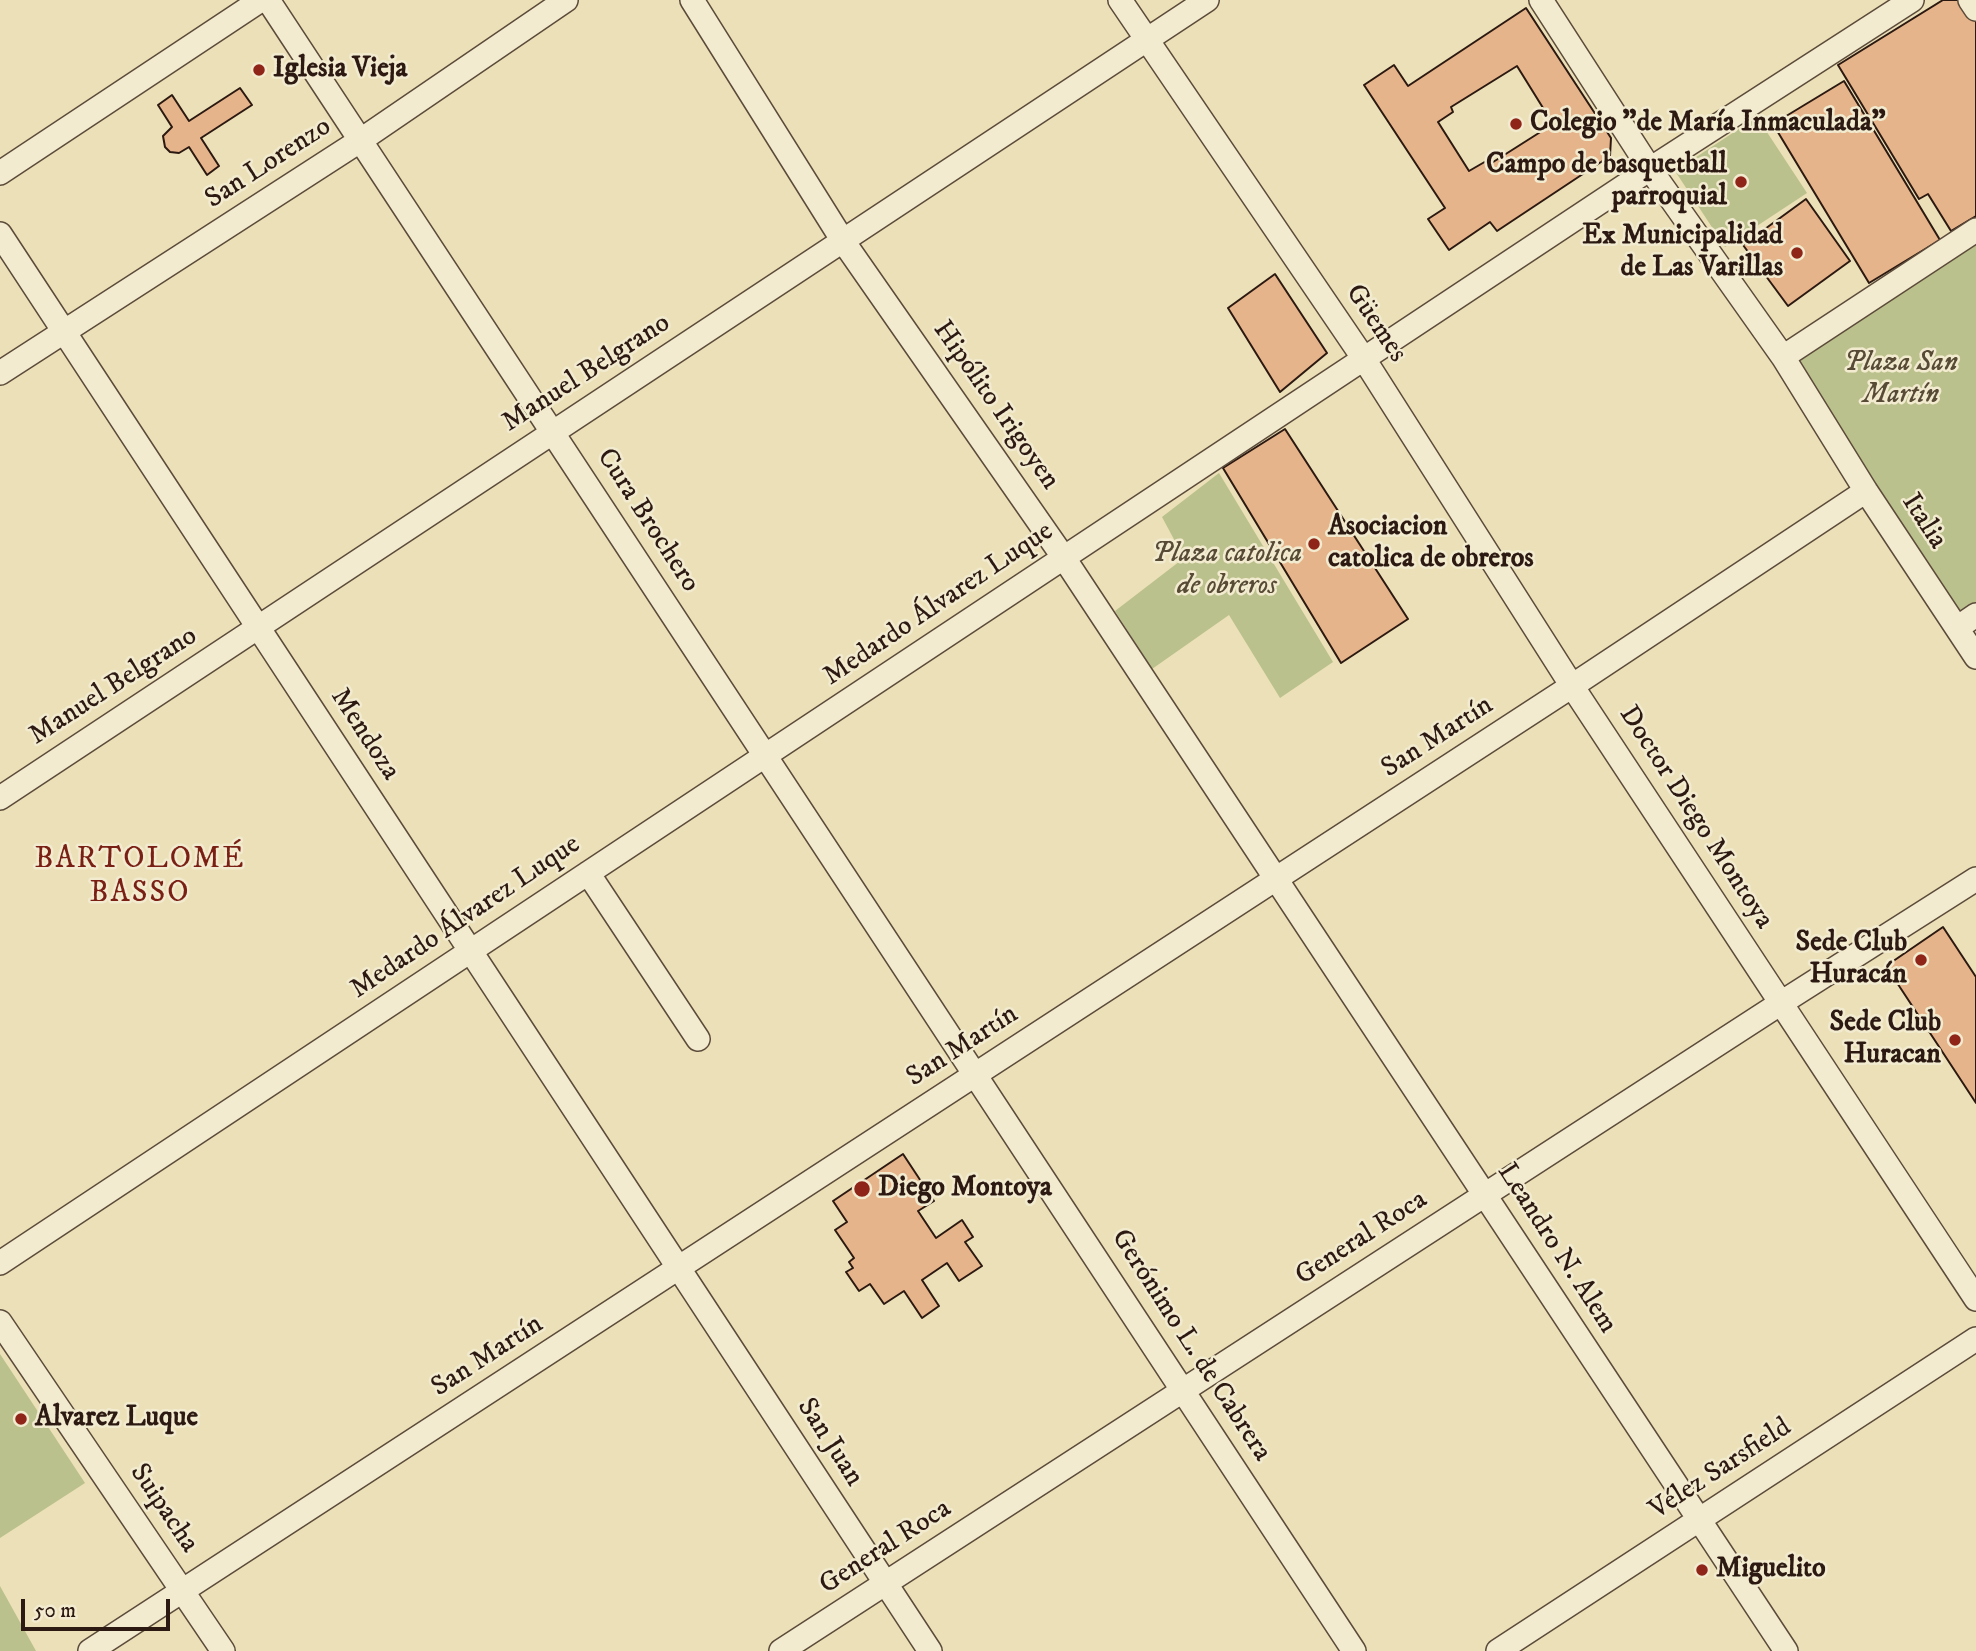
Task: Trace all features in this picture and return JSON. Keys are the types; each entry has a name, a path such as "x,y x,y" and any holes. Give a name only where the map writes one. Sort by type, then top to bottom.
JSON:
{"street":[{"path":"0,173 261,0"},
{"name":"Cura Brochero","path":"268,0 975,1074"},
{"name":"San Lorenzo","path":"0,373 360,140 566,0"},
{"name":"Hipólito Irigoyen","path":"692,0 843,241 1064,558 1276,879"},
{"name":"Güemes","path":"1120,0 1364,359 1572,686"},
{"name":"Manuel Belgrano","path":"3,789 258,628 1208,0"},
{"name":"Italia","path":"1541,0 1650,169 1783,356 1866,491 1966,621 1976,657"},
{"name":"Medardo Álvarez Luque","path":"0,1263 1650,169 1912,0"},
{"path":"1970,0 1976,9"},
{"path":"1783,356 1976,230"},
{"name":"Mendoza","path":"0,234 678,1268"},
{"name":"San Martín","path":"90,1651 1572,686 1866,491"},
{"name":"Doctor Diego Montoya","path":"1572,686 1976,1299"},
{"path":"589,873 698,1039"},
{"name":"Leandro N. Alem","path":"1276,879 1786,1651"},
{"name":"General Roca","path":"781,1651 1976,879"},
{"name":"Gerónimo L. de Cabrera","path":"975,1074 1354,1651"},
{"name":"San Juan","path":"678,1268 930,1651"},
{"name":"Suipacha","path":"0,1322 223,1651"},
{"name":"Vélez Sarsfield","path":"1498,1651 1976,1339"}],"green space":[{"name":"Campo de basquetball parroquial","path":"1757,117 1807,193 1725,247 1675,171"},
{"name":"Plaza San Martín","path":"1976,239 1976,603 1959,614 1797,359"},
{"name":"Plaza catolica de obreros","path":"1219,473 1333,662 1280,698 1229,615 1152,669 1115,611 1184,558 1162,517"},
{"name":"Alvarez Luque","path":"0,1354 85,1483 0,1538"},
{"path":"0,1586 36,1651 0,1651"}],"building":[{"path":"1943,0 1965,0 1976,18 1976,216 1951,231 1928,194 1919,199 1838,65"},
{"path":"1526,8 1611,138 1610,156 1497,231 1490,222 1449,250 1428,219 1445,208 1364,85 1394,65 1408,86","holes":["1517,66 1553,124 1490,164 1488,160 1469,171 1438,122 1453,112 1451,107"]},
{"path":"1844,81 1940,240 1869,283 1773,124"},
{"path":"240,88 252,105 201,138 219,166 207,175 189,147 179,153 170,152 165,147 163,136 172,127 158,105 172,95 189,121"},
{"name":"Ex Municipalidad de Las Varillas","path":"1806,199 1850,261 1788,306 1743,245"},
{"path":"1275,274 1327,353 1280,392 1228,308"},
{"name":"Asociacion catolica de obreros","path":"1285,429 1408,619 1341,663 1223,468"},
{"name":"Sede Club Huracan","path":"1943,927 1976,977 1976,1103 1886,966"},
{"path":"903,1154 934,1201 918,1211 936,1238 962,1220 973,1237 965,1242 982,1266 959,1281 947,1263 922,1280 939,1306 922,1318 904,1291 884,1304 870,1284 859,1291 846,1272 853,1268 849,1262 854,1258 835,1230 847,1222 833,1201"}],"place":[{"name":"Iglesia Vieja","path":"259,70"},
{"name":"Colegio \"de María Inmaculada\"","path":"1516,124"},
{"name":"Campo de basquetball parroquial","path":"1741,182"},
{"name":"Ex Municipalidad de Las Varillas","path":"1797,253"},
{"name":"Asociacion catolica de obreros","path":"1314,544"},
{"name":"Sede Club Huracán","path":"1921,960"},
{"name":"Sede Club Huracan","path":"1955,1040"},
{"name":"Diego Montoya","path":"862,1189"},
{"name":"Alvarez Luque","path":"21,1419"},
{"name":"Miguelito","path":"1702,1570"}],"district":[{"name":"BARTOLOMÉ BASSO","path":"140,878"}]}
